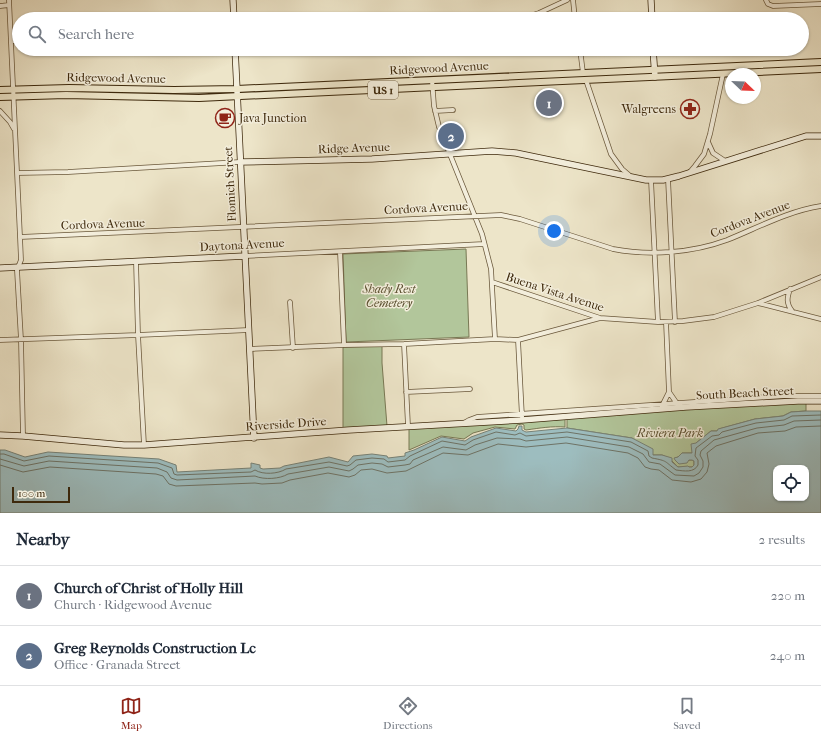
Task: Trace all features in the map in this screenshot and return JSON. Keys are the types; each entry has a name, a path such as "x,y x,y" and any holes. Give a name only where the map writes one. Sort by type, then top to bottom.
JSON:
{"main road":[{"name":"Ridgewood Avenue","path":"13,89 237,89 819,62"},
{"path":"786,71 795,63"},
{"name":"Ridgewood Avenue","path":"13,97 172,98 237,96 819,69"},
{"name":"US 1","path":"0,90 13,89"},
{"name":"US 1","path":"0,97 13,97"}],"street":[{"path":"9,0 21,260 17,270 21,340 23,436"},
{"path":"233,0 234,12"},
{"path":"541,12 567,0"},
{"path":"573,0 574,12"},
{"path":"651,0 652,12"},
{"path":"766,0 768,4 773,6 821,4"},
{"path":"0,6 9,6"},
{"name":"Flomich Street","path":"235,56 254,438"},
{"path":"581,56 583,73"},
{"path":"654,56 655,77"},
{"path":"688,173 700,160 707,142 723,74"},
{"path":"432,80 435,111 439,127 448,154 482,234 491,269 495,339"},
{"path":"586,80 611,154 622,169 629,175"},
{"path":"435,111 453,110"},
{"path":"0,111 10,122 15,131"},
{"name":"Ridge Avenue","path":"17,173 68,172 240,162 372,158 492,151 516,153 651,180 668,179 806,136 821,136"},
{"path":"707,142 713,153 726,162"},
{"path":"668,179 675,322"},
{"path":"651,180 658,322"},
{"name":"Cordova Avenue","path":"20,237 244,228 501,215 520,219 613,249 627,252 655,252 689,250 708,246 799,211 821,206"},
{"name":"Daytona Avenue","path":"0,268 484,244"},
{"path":"340,252 344,344"},
{"path":"136,261 138,335 144,445"},
{"name":"Buena Vista Avenue","path":"492,282 600,318 675,322 714,317 758,303 821,277"},
{"path":"790,289 787,300 793,311"},
{"path":"290,302 293,348"},
{"path":"758,303 821,319"},
{"path":"250,349 293,348 344,344 404,344 495,339 518,340 600,318"},
{"path":"662,407 669,392 666,322"},
{"path":"0,340 249,330"},
{"path":"518,340 522,417 678,406 783,396 821,396"},
{"path":"404,344 408,426"},
{"path":"406,392 470,389"},
{"path":"669,392 678,406"},
{"name":"South Beach Street","path":"662,407 670,409 678,406 821,401"},
{"name":"Riverside Drive","path":"0,436 23,436 124,445 144,445 464,423 522,417 574,416 662,407"}],"green space":[{"name":"Shady Rest Cemetery","path":"466,249 469,337 346,342 343,254"},
{"path":"382,346 387,426 343,428 343,347"},
{"name":"Riviera Park","path":"806,401 806,411 791,412 783,416 755,419 719,429 718,431 711,431 696,443 692,453 682,453 675,458 687,462 689,460 694,461 694,465 692,467 678,467 669,458 662,455 653,455 632,438 567,428 567,416"},
{"path":"565,418 565,427 526,430 522,424 517,425 515,429 495,427 473,433 464,439 441,436 409,450 409,428"}],"water":[{"path":"821,411 821,513 0,513 0,450 5,450 25,457 48,452 159,459 176,465 177,472 251,468 251,463 260,465 260,468 263,469 280,468 329,457 348,462 353,456 372,454 387,456 388,458 405,456 405,453 442,437 465,441 471,437 496,428 516,431 519,426 522,426 522,430 526,432 567,428 632,438 653,449 653,455 662,455 672,458 672,462 678,467 692,467 694,465 694,461 692,460 689,460 687,463 679,464 674,458 678,457 682,453 692,453 691,444 696,443 711,431 717,431 718,429 755,419 783,416 791,412"}],"place":[{"name":"Church of Christ of Holly Hill","path":"549,103"},
{"name":"Walgreens","path":"690,109"},
{"name":"Java Junction","path":"225,118"},
{"name":"Greg Reynolds Construction Lc","path":"451,136"}]}
